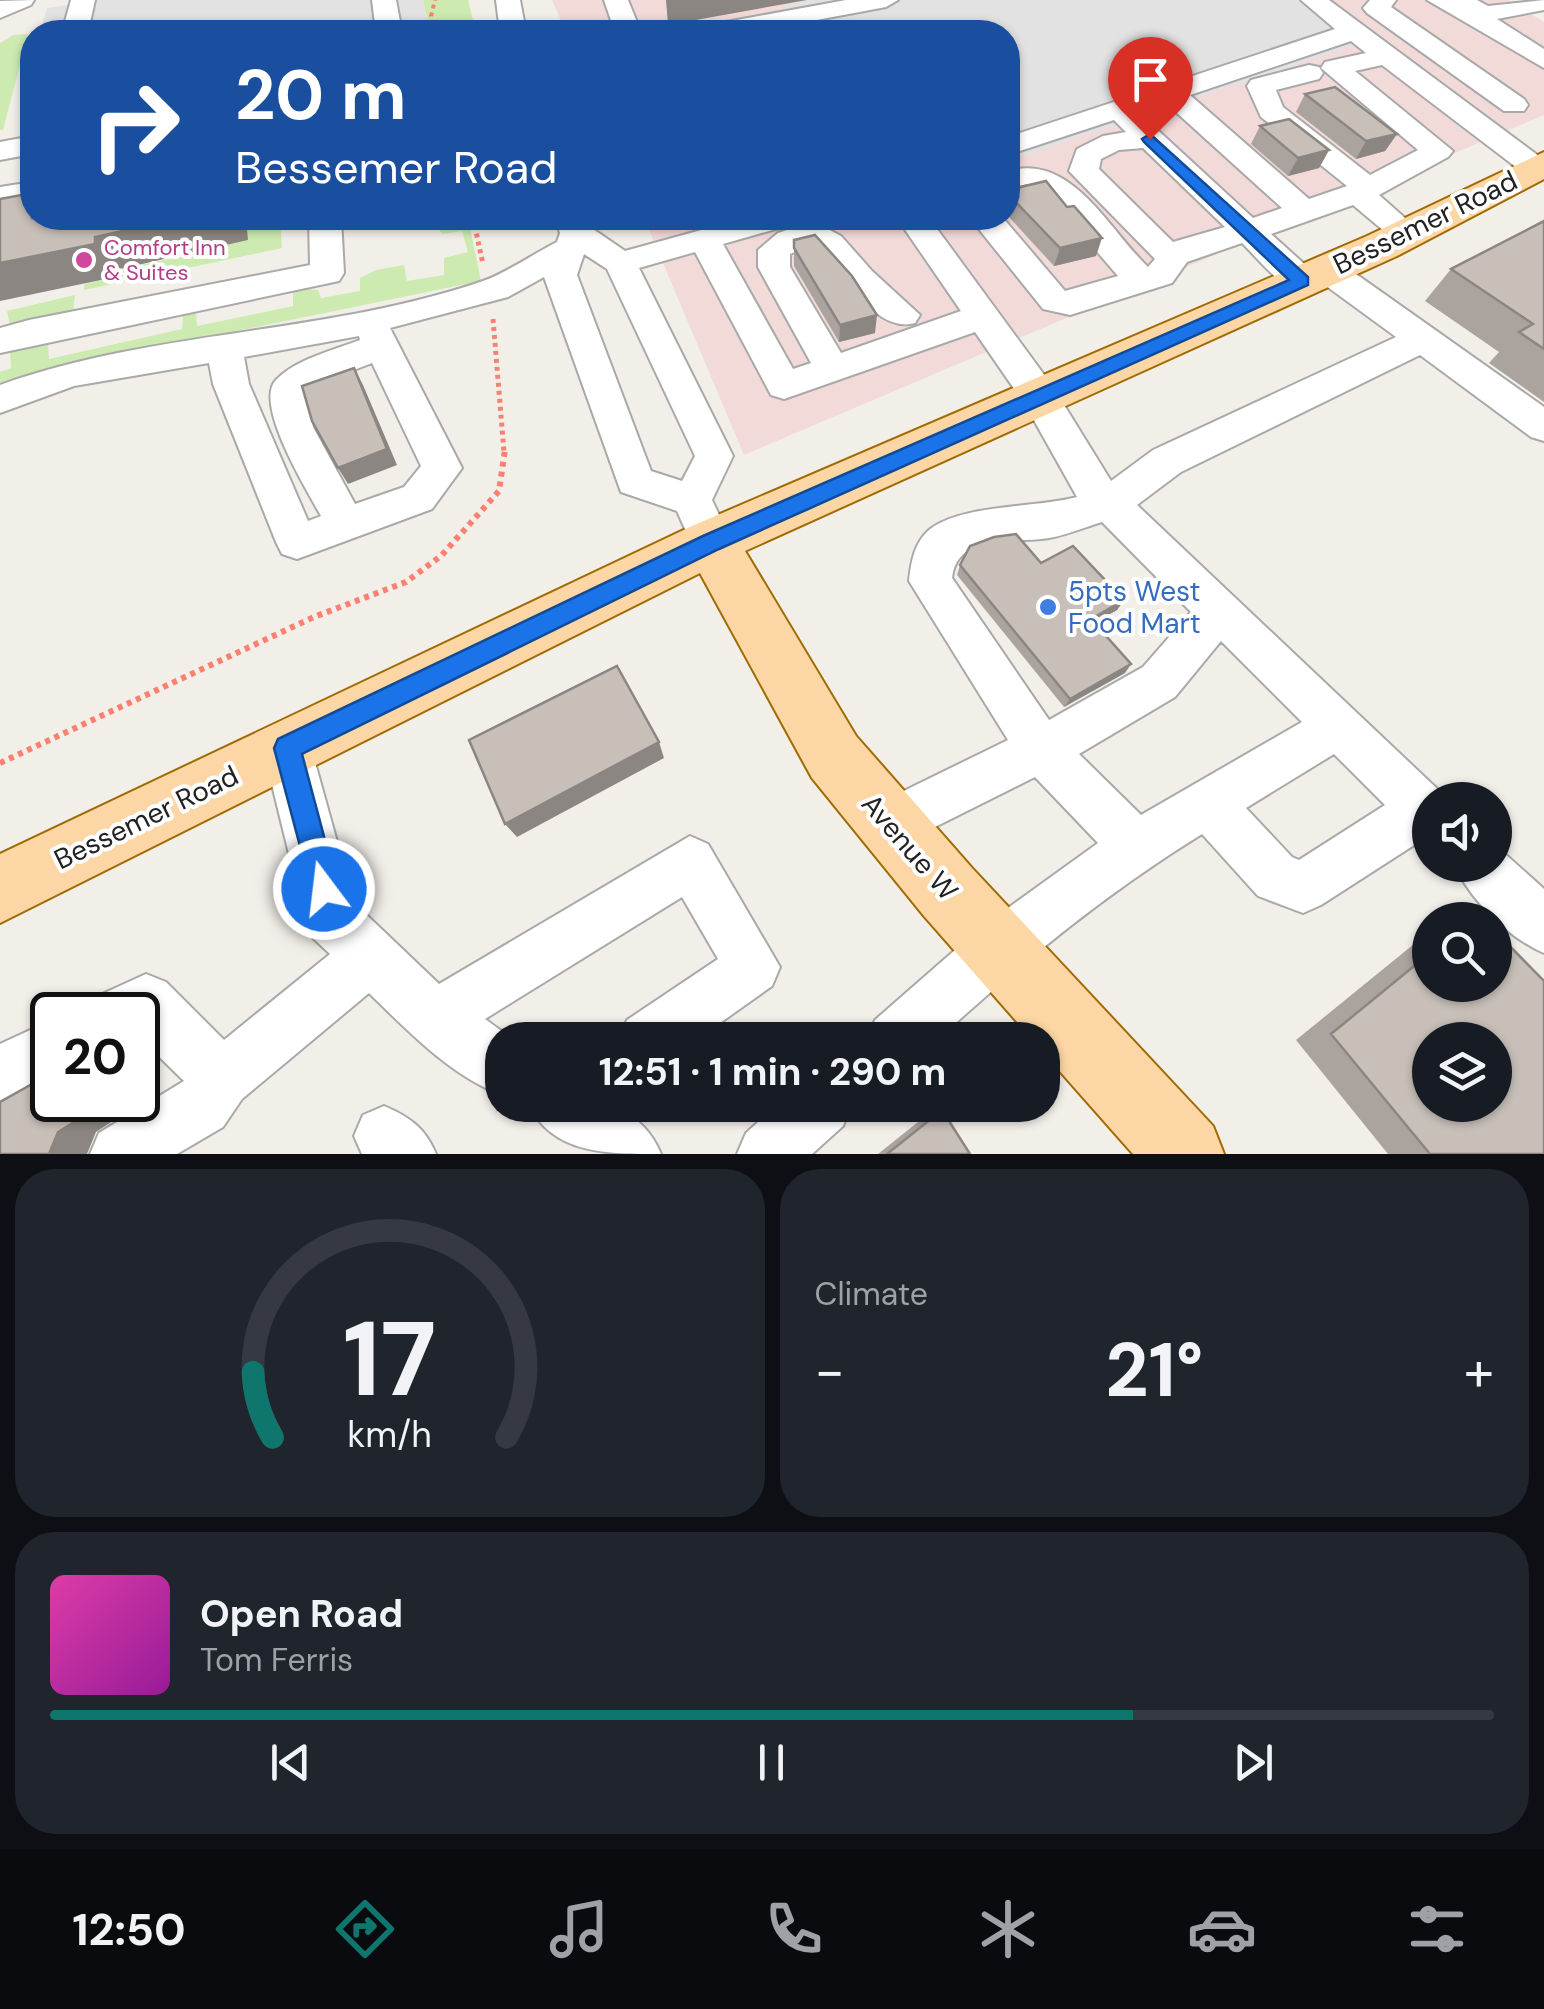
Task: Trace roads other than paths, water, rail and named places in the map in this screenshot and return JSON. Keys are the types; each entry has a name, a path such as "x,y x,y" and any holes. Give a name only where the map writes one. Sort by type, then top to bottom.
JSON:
{"main road":[{"name":"Bessemer Road","path":"0,889 287,748 701,521 1040,397 1406,234 1540,166"},
{"name":"Avenue W","path":"701,521 834,757 998,948 1185,1154"}],"street":[{"path":"0,10 22,0"},
{"path":"806,20 886,0"},
{"path":"1313,0 1472,120 1540,166"},
{"path":"1384,0 1376,8 1528,101"},
{"path":"1439,0 1486,14 1539,3"},
{"path":"1408,9 1461,5 1544,60"},
{"path":"1408,9 1528,101"},
{"path":"1020,142 1354,31"},
{"path":"1387,56 1280,78 1261,86 1271,111 1363,190 1406,234"},
{"path":"996,230 1056,302 1070,302 1160,275 1175,255 1363,190 1438,150 1334,68"},
{"path":"1361,90 1418,80"},
{"path":"1170,92 1303,210"},
{"path":"1472,120 1528,101"},
{"path":"1118,109 1246,229 1314,276 1421,340 1544,427"},
{"path":"1150,139 1113,142 1087,154 1084,170 1162,249 1175,255"},
{"path":"1020,172 1054,182 1140,281"},
{"path":"0,341 28,332 328,273 326,230"},
{"path":"849,230 911,327"},
{"path":"922,230 1040,397 1089,484 1412,798"},
{"path":"572,233 620,263 714,456 701,521 635,481 560,276 572,233"},
{"path":"344,524 294,426 288,389 375,334 491,291 572,233"},
{"path":"620,263 691,233 784,386 832,369 911,327 984,316"},
{"path":"832,369 774,267 774,250 792,239 806,236 835,243 857,276 911,327"},
{"path":"491,291 569,302"},
{"path":"0,399 69,374 224,348 375,334"},
{"path":"224,348 231,384 297,542 418,498 442,468 375,334"},
{"path":"1136,846 1041,749 930,581 933,557 944,540 985,526 1050,521 1109,504 1168,461 1421,340"},
{"path":"891,824 1041,749 1158,682 1219,611"},
{"path":"915,1022 998,948 1136,846 1338,726"},
{"path":"287,748 332,920 435,1018 485,1054"},
{"path":"1208,804 1276,878 1303,887 1412,821"},
{"path":"435,1018 690,862 753,967 673,1022"},
{"path":"1499,882 1544,926"},
{"path":"120,1154 202,1106 222,1078 370,957"},
{"path":"160,1016 222,1078"},
{"path":"0,1074 30,1059"},
{"path":"583,1122 631,1154"},
{"path":"767,1154 803,1122"}],"place":[{"name":"Comfort Inn & Suites","path":"84,260"},
{"name":"5pts West Food Mart","path":"1048,607"}]}
